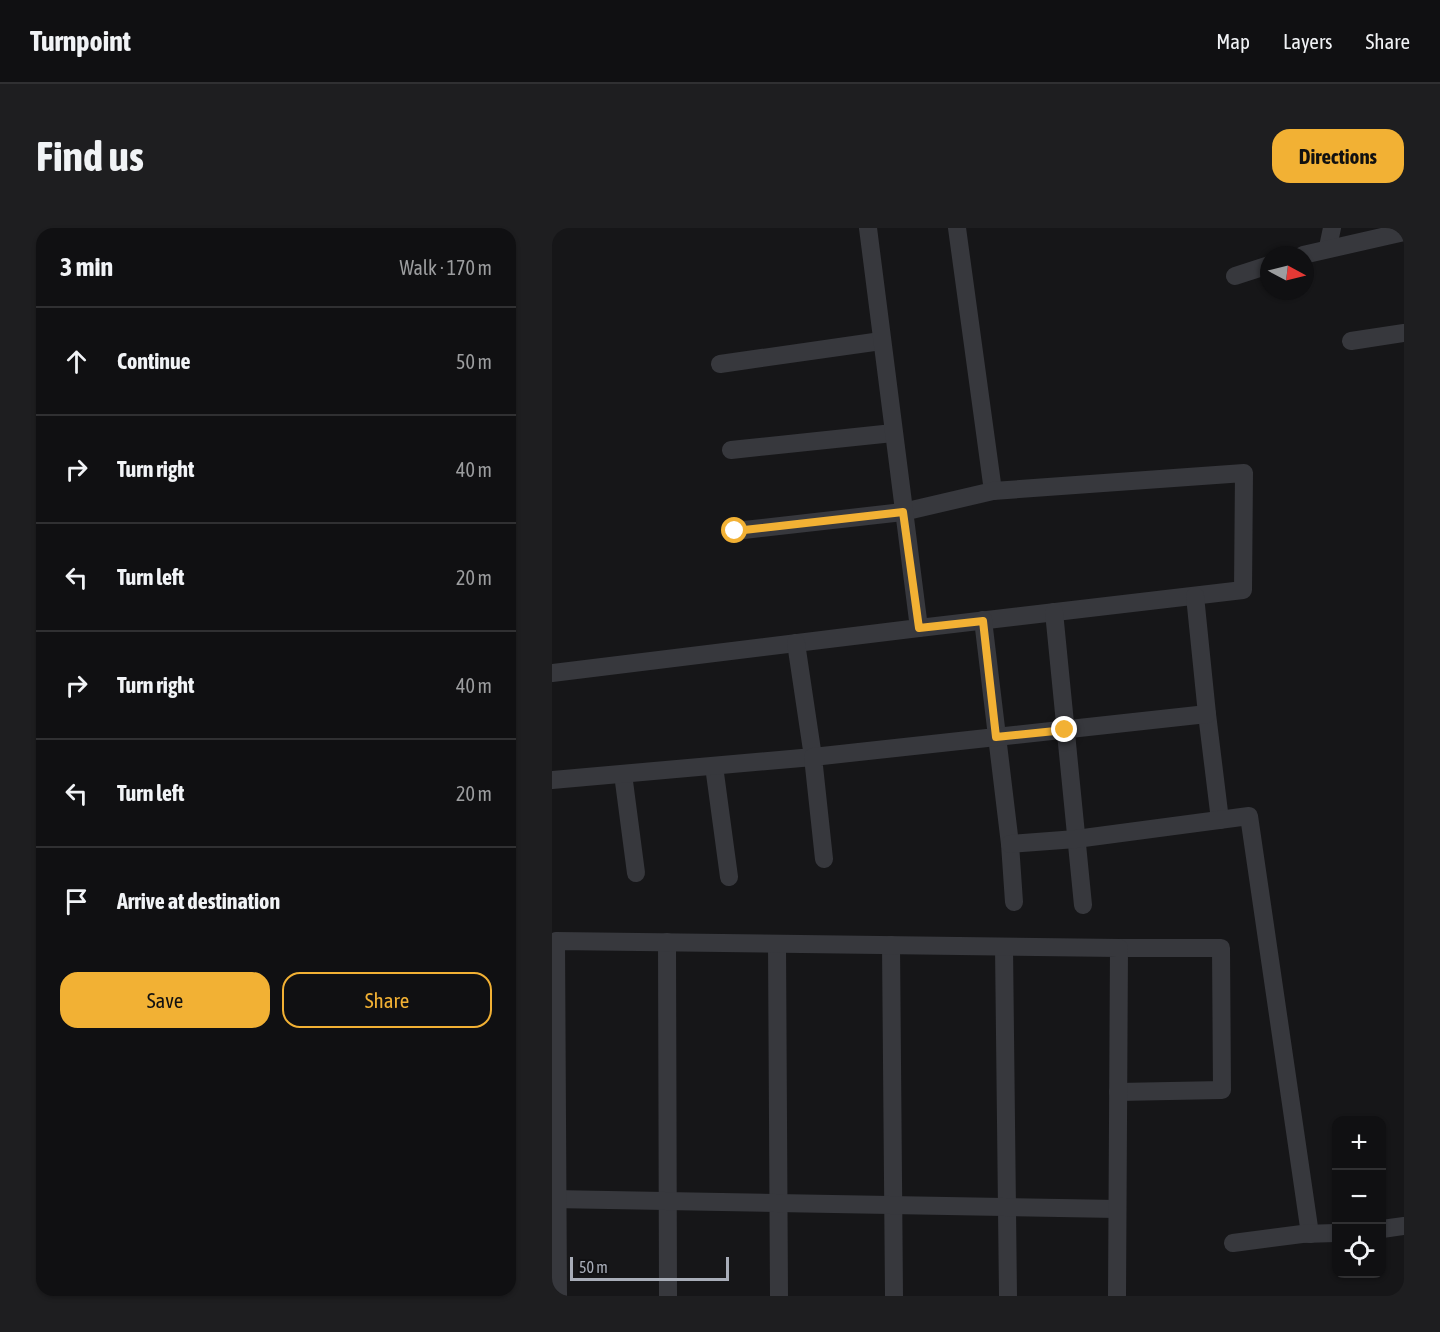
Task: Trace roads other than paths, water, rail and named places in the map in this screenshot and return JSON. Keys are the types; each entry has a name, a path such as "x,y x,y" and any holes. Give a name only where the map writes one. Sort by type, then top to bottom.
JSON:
{"street":[{"path":"868,228 919,628"},
{"path":"957,228 993,491"},
{"path":"1328,247 1332,228"},
{"path":"1314,251 1395,232"},
{"path":"1235,276 1260,269"},
{"path":"1351,341 1404,333"},
{"path":"720,364 881,341"},
{"path":"731,450 893,433"},
{"path":"552,673 1243,590 1244,473 993,491 903,512 735,531"},
{"path":"1195,596 1220,820"},
{"path":"1054,612 1083,905"},
{"path":"983,621 1010,844 1014,902"},
{"path":"796,643 813,757 824,859"},
{"path":"552,780 813,757 1207,714"},
{"path":"714,766 729,877"},
{"path":"623,774 636,873"},
{"path":"1010,844 1076,839 1249,816 1310,1234"},
{"path":"558,1296 555,1199 556,941 1221,948 1222,1090 1118,1092"},
{"path":"667,942 668,1296"},
{"path":"777,944 779,1296"},
{"path":"891,945 894,1296"},
{"path":"1005,947 1008,1296"},
{"path":"1117,1296 1119,948"},
{"path":"555,1199 1117,1209"},
{"path":"1386,1228 1404,1226"},
{"path":"1233,1243 1332,1233"}]}
